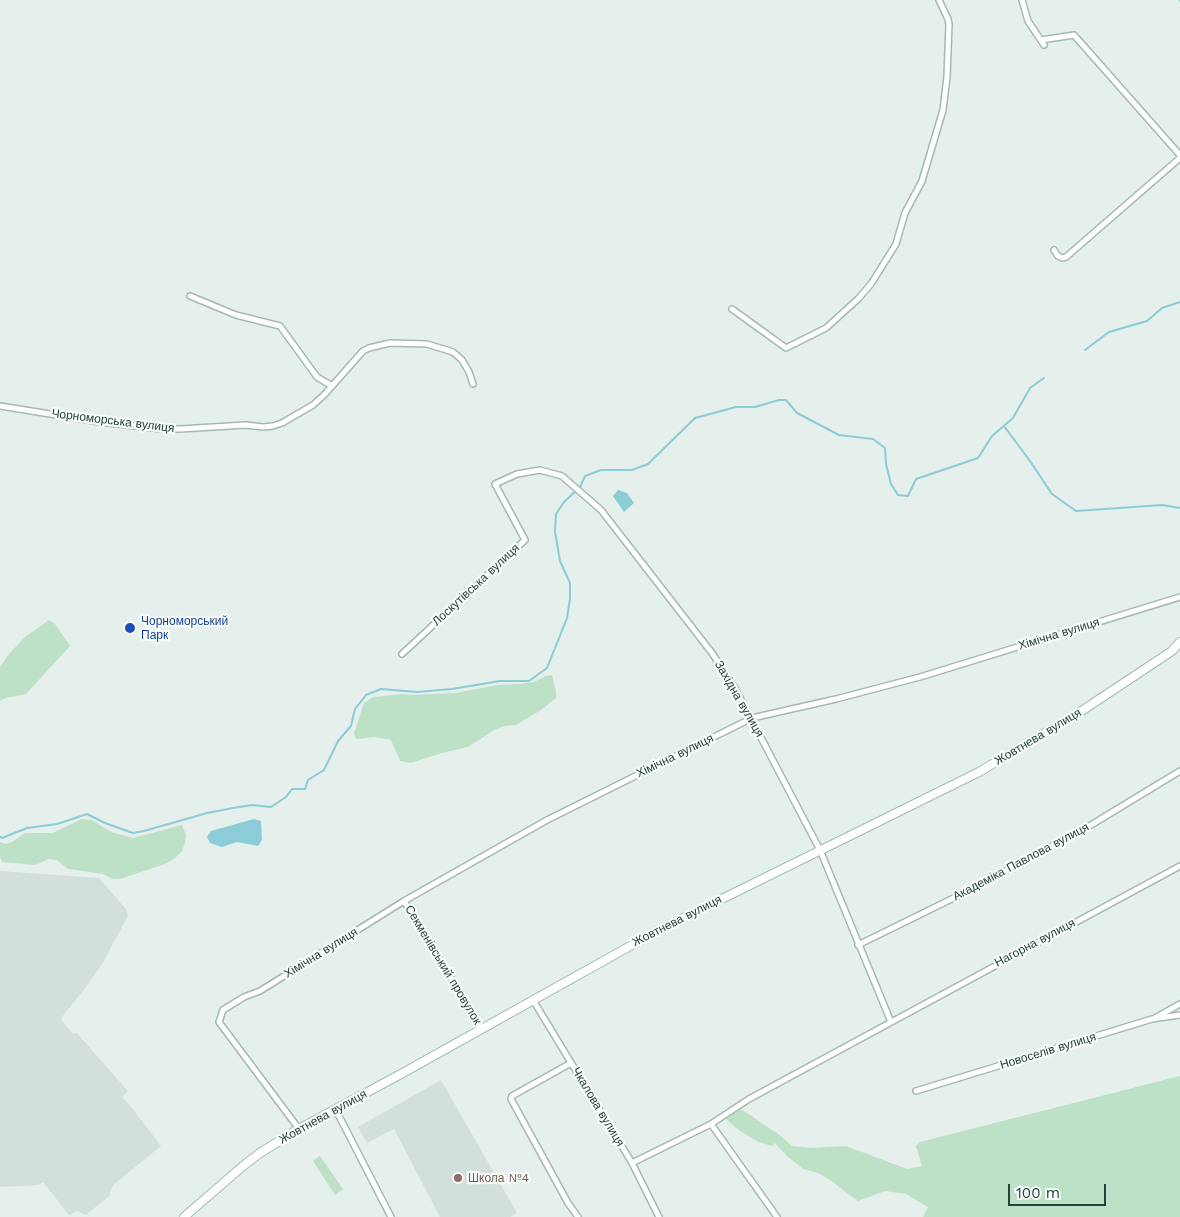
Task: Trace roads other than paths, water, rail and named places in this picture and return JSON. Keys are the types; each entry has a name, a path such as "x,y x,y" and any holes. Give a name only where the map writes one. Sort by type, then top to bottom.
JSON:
{"main road":[{"name":"Жовтнева вулиця","path":"184,1217 243,1166 299,1129 665,927 979,772 1080,712 1172,651 1180,642"}],"street":[{"path":"732,309 786,348 826,328 858,299 871,284 896,244 905,213 922,181 943,110 947,77 949,24 939,0"},
{"path":"1022,0 1028,21 1043,43 1074,35 1180,156 1066,257 1058,256 1054,250"},
{"path":"190,296 236,315 280,326 301,358 317,377 332,386"},
{"name":"Чорноморська вулиця","path":"0,406 100,422 162,428 273,426 282,423 313,404 364,351 390,343 427,344 453,352 462,360 469,372 472,384"},
{"name":"Західна вулиця","path":"495,484 516,474 540,470 562,476 601,510 712,653 752,718 820,850 891,1022"},
{"name":"Лоскутівська вулиця","path":"402,654 525,540 495,484"},
{"name":"Хімічна вулиця","path":"299,1129 219,1022 224,1010 244,997 260,992 404,900 546,820 752,718 920,677 1180,596"},
{"name":"Академіка Павлова вулиця","path":"858,945 976,887 1091,825 1180,771"},
{"name":"Нагорна вулиця","path":"632,1163 711,1124 749,1099 1180,866"},
{"name":"Секменівський провулок","path":"404,900 482,1029"},
{"name":"Чкалова вулиця","path":"533,1000 632,1163 659,1217"},
{"path":"1152,1019 1180,1004"},
{"name":"Новоселів вулиця","path":"916,1091 1152,1019 1180,1015"},
{"path":"571,1062 512,1096 511,1099 568,1203 578,1217"},
{"path":"330,1112 338,1114 391,1217"},
{"path":"711,1124 776,1217"}],"water":[{"path":"618,490 627,493 634,503 624,512 613,496"},
{"path":"254,819 261,821 262,840 258,846 237,842 222,847 210,843 207,837 211,831"}],"waterway":[{"path":"1085,350 1109,332 1147,321 1162,308 1180,302"},
{"path":"0,837 2,838 27,828 57,824 87,814 133,833 233,808 252,805 271,807 286,797 292,789 305,789 308,780 324,770 338,741 351,726 355,709 366,695 381,689 417,692 452,689 500,681 529,681 547,668 567,618 570,583 560,561 555,532 556,514 564,502 580,487 585,476 601,470 632,470 648,464 695,418 736,407 755,407 779,400 786,400 797,413 839,435 873,439 885,448 886,464 891,484 898,495 908,496 916,479 978,458 992,436 1013,418 1030,388 1044,378"},
{"path":"1004,426 1052,494 1076,511 1162,505 1180,508"}],"place":[{"name":"Чорноморський Парк","path":"130,628"},
{"name":"Школа №4","path":"458,1178"}]}
